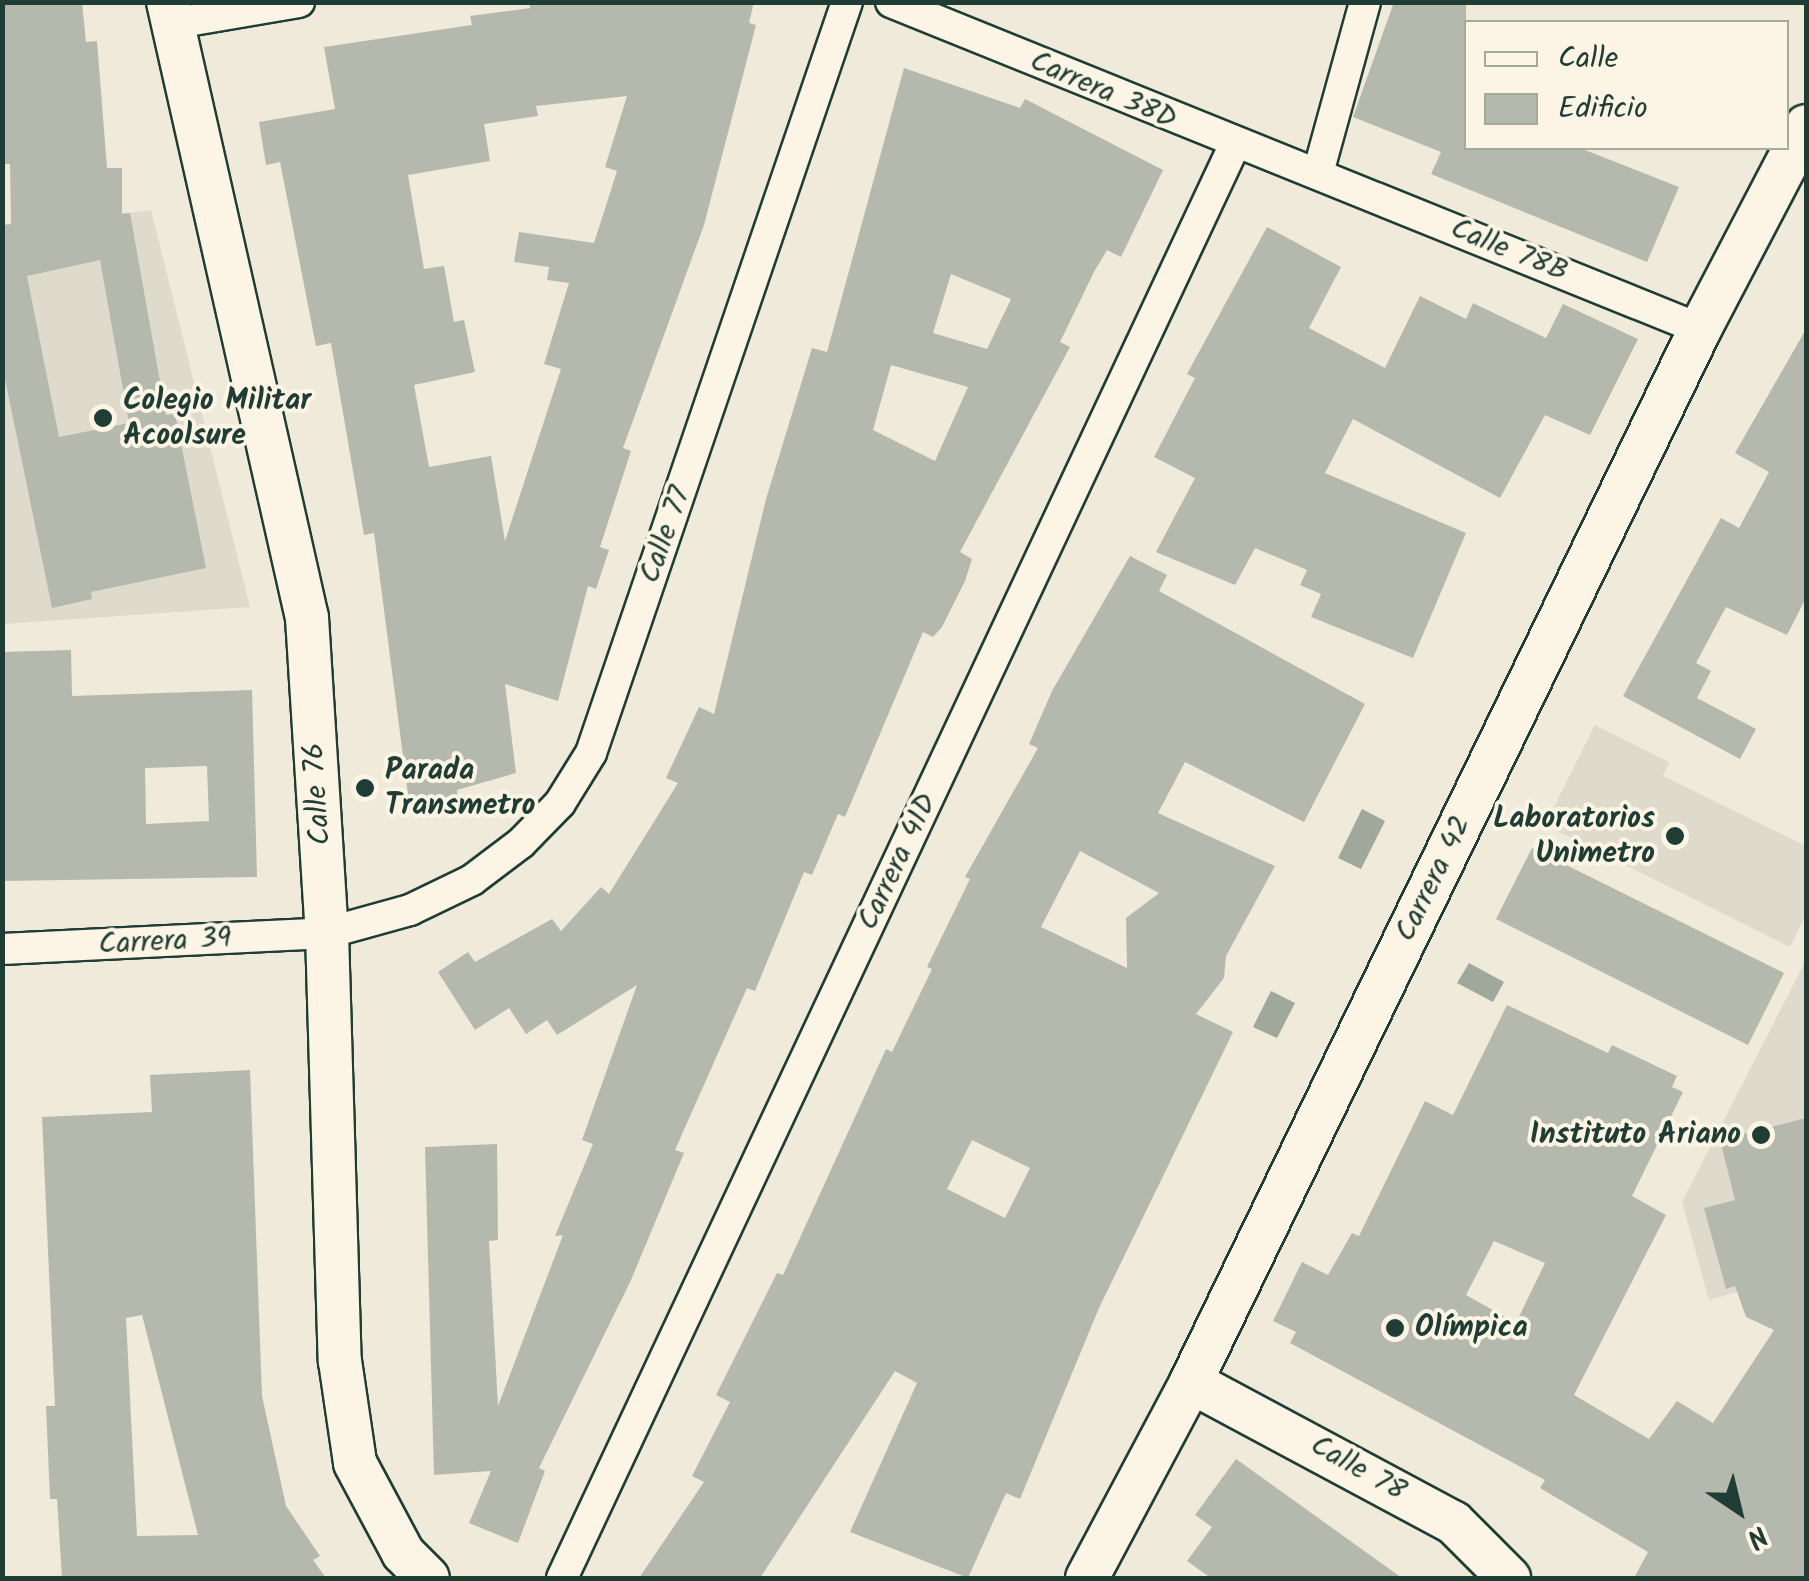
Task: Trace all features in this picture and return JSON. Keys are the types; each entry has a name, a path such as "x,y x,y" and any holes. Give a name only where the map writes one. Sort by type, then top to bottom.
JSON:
{"street":[{"path":"169,14 299,2"},
{"name":"Calle 77","path":"326,933 410,910 472,880 521,844 560,802 591,753 847,2"},
{"name":"Carrera 38D","path":"891,2 1234,146 1318,173"},
{"path":"1318,173 1365,2"},
{"name":"Calle 76","path":"169,14 307,618 326,933 340,1361 355,1463 403,1554 428,1578"},
{"name":"Carrera 42","path":"1087,1578 1191,1382 1700,328 1806,126"},
{"name":"Carrera 41D","path":"562,1578 1234,146"},
{"name":"Calle 78B","path":"1318,173 1700,328"},
{"name":"Carrera 39","path":"2,948 326,933"},
{"name":"Calle 78","path":"1191,1382 1454,1523 1509,1578"}],"shaded area":[{"name":"Colegio Militar Acoolsure","path":"151,210 250,607 3,624 3,229"},
{"name":"Laboratorios Unimetro","path":"1595,725 1669,762 1663,776 1806,846 1806,914 1790,947 1545,825"},
{"path":"1362,809 1385,821 1361,869 1338,858"},
{"name":"Instituto Ariano","path":"1806,960 1806,1272 1709,1300 1682,1202"},
{"path":"1469,963 1504,982 1493,1002 1457,983"},
{"path":"1271,991 1295,1003 1277,1038 1253,1027"}],"building":[{"path":"2,2 82,2 86,42 97,41 107,168 122,168 122,214 130,213 166,415 175,414 206,568 91,592 92,599 52,608 2,364 2,225 11,224 10,164 2,164","holes":["100,260 129,423 59,437 27,276"]},
{"path":"529,2 754,2 749,23 756,25 704,225 623,448 631,451 600,547 609,550 596,589 588,586 558,701 505,684 516,773 457,790 458,804 410,810 374,533 364,535 331,343 316,346 280,162 266,165 259,122 335,109 324,47 472,25 470,16 530,8","holes":["627,96 605,167 617,171 594,243 519,232 514,262 549,267 547,280 569,283 544,364 561,369 505,541 491,456 429,467 414,385 475,372 464,320 454,322 444,266 424,269 408,175 490,161 484,124 538,116 536,106"]},
{"path":"1394,2 1466,2 1464,150 1585,150 1679,187 1647,262 1431,174 1441,152 1353,117"},
{"path":"904,68 1020,108 1025,99 1163,170 1121,257 1107,250 1094,272 1060,342 1070,347 960,552 972,559 965,581 942,627 933,637 923,632 845,817 838,814 812,875 804,872 755,991 747,988 675,1150 684,1153 631,1280 539,1468 545,1471 518,1543 469,1523 491,1471 434,1475 425,1147 497,1144 498,1240 489,1241 498,1406 563,1235 555,1236 593,1144 582,1140 637,985 557,1035 547,1020 526,1034 509,1008 475,1030 438,972 468,952 475,962 552,919 561,931 601,887 609,894 678,783 666,778 699,707 714,714 766,499 812,348 827,352","holes":["951,274 1011,299 987,349 933,333","891,365 968,387 935,461 873,430"]},
{"path":"1267,227 1341,267 1309,328 1385,368 1420,296 1466,319 1473,303 1546,338 1563,304 1638,339 1590,435 1545,415 1500,498 1353,419 1325,473 1466,533 1413,658 1311,617 1321,594 1300,585 1307,570 1255,548 1235,585 1156,552 1195,478 1154,457 1195,378 1187,374"},
{"path":"1806,329 1806,598 1787,635 1726,607 1696,663 1711,671 1697,698 1756,729 1740,759 1623,696 1721,518 1739,528 1769,472 1735,453"},
{"path":"1130,556 1167,575 1159,591 1365,704 1304,822 1185,762 1158,813 1275,866 1226,956 1224,978 1196,1014 1233,1032 1099,1308 1020,1499 1006,1493 968,1578 850,1532 917,1383 895,1371 760,1578 639,1578 704,1482 692,1476 730,1402 716,1395 777,1273 783,1275 886,1049 892,1052 932,969 927,967 970,879 965,877 1038,748 1029,744 1052,691","holes":["1080,851 1159,893 1126,918 1127,968 1041,927","972,1140 1030,1168 1005,1218 947,1189"]},
{"path":"71,650 72,696 252,690 257,877 2,881 2,652","holes":["207,766 209,821 146,824 145,768"]},
{"path":"1532,848 1784,973 1748,1045 1496,919"},
{"path":"1507,1005 1608,1053 1612,1045 1677,1076 1672,1087 1683,1092 1632,1196 1666,1215 1574,1395 1649,1439 1677,1401 1713,1423 1774,1330 1746,1317 1735,1286 1726,1289 1704,1208 1735,1200 1720,1140 1806,1118 1806,1578 1634,1578 1648,1552 1540,1488 1545,1480 1290,1343 1296,1332 1273,1321 1302,1262 1328,1275 1352,1233 1359,1236 1425,1101 1453,1115","holes":["1494,1241 1545,1263 1516,1323 1466,1295"]},
{"path":"250,1070 262,1396 286,1506 320,1556 313,1560 326,1578 62,1578 57,1499 50,1499 46,1406 55,1406 42,1117 152,1112 150,1075","holes":["142,1315 198,1535 137,1536 126,1318"]},
{"path":"1236,1459 1402,1578 1211,1578 1187,1561 1212,1527 1195,1515"}],"place":[{"name":"Colegio Militar Acoolsure","path":"103,418"},
{"name":"Parada Transmetro","path":"365,788"},
{"name":"Laboratorios Unimetro","path":"1675,836"},
{"name":"Instituto Ariano","path":"1761,1135"},
{"name":"Olímpica","path":"1395,1328"}]}
